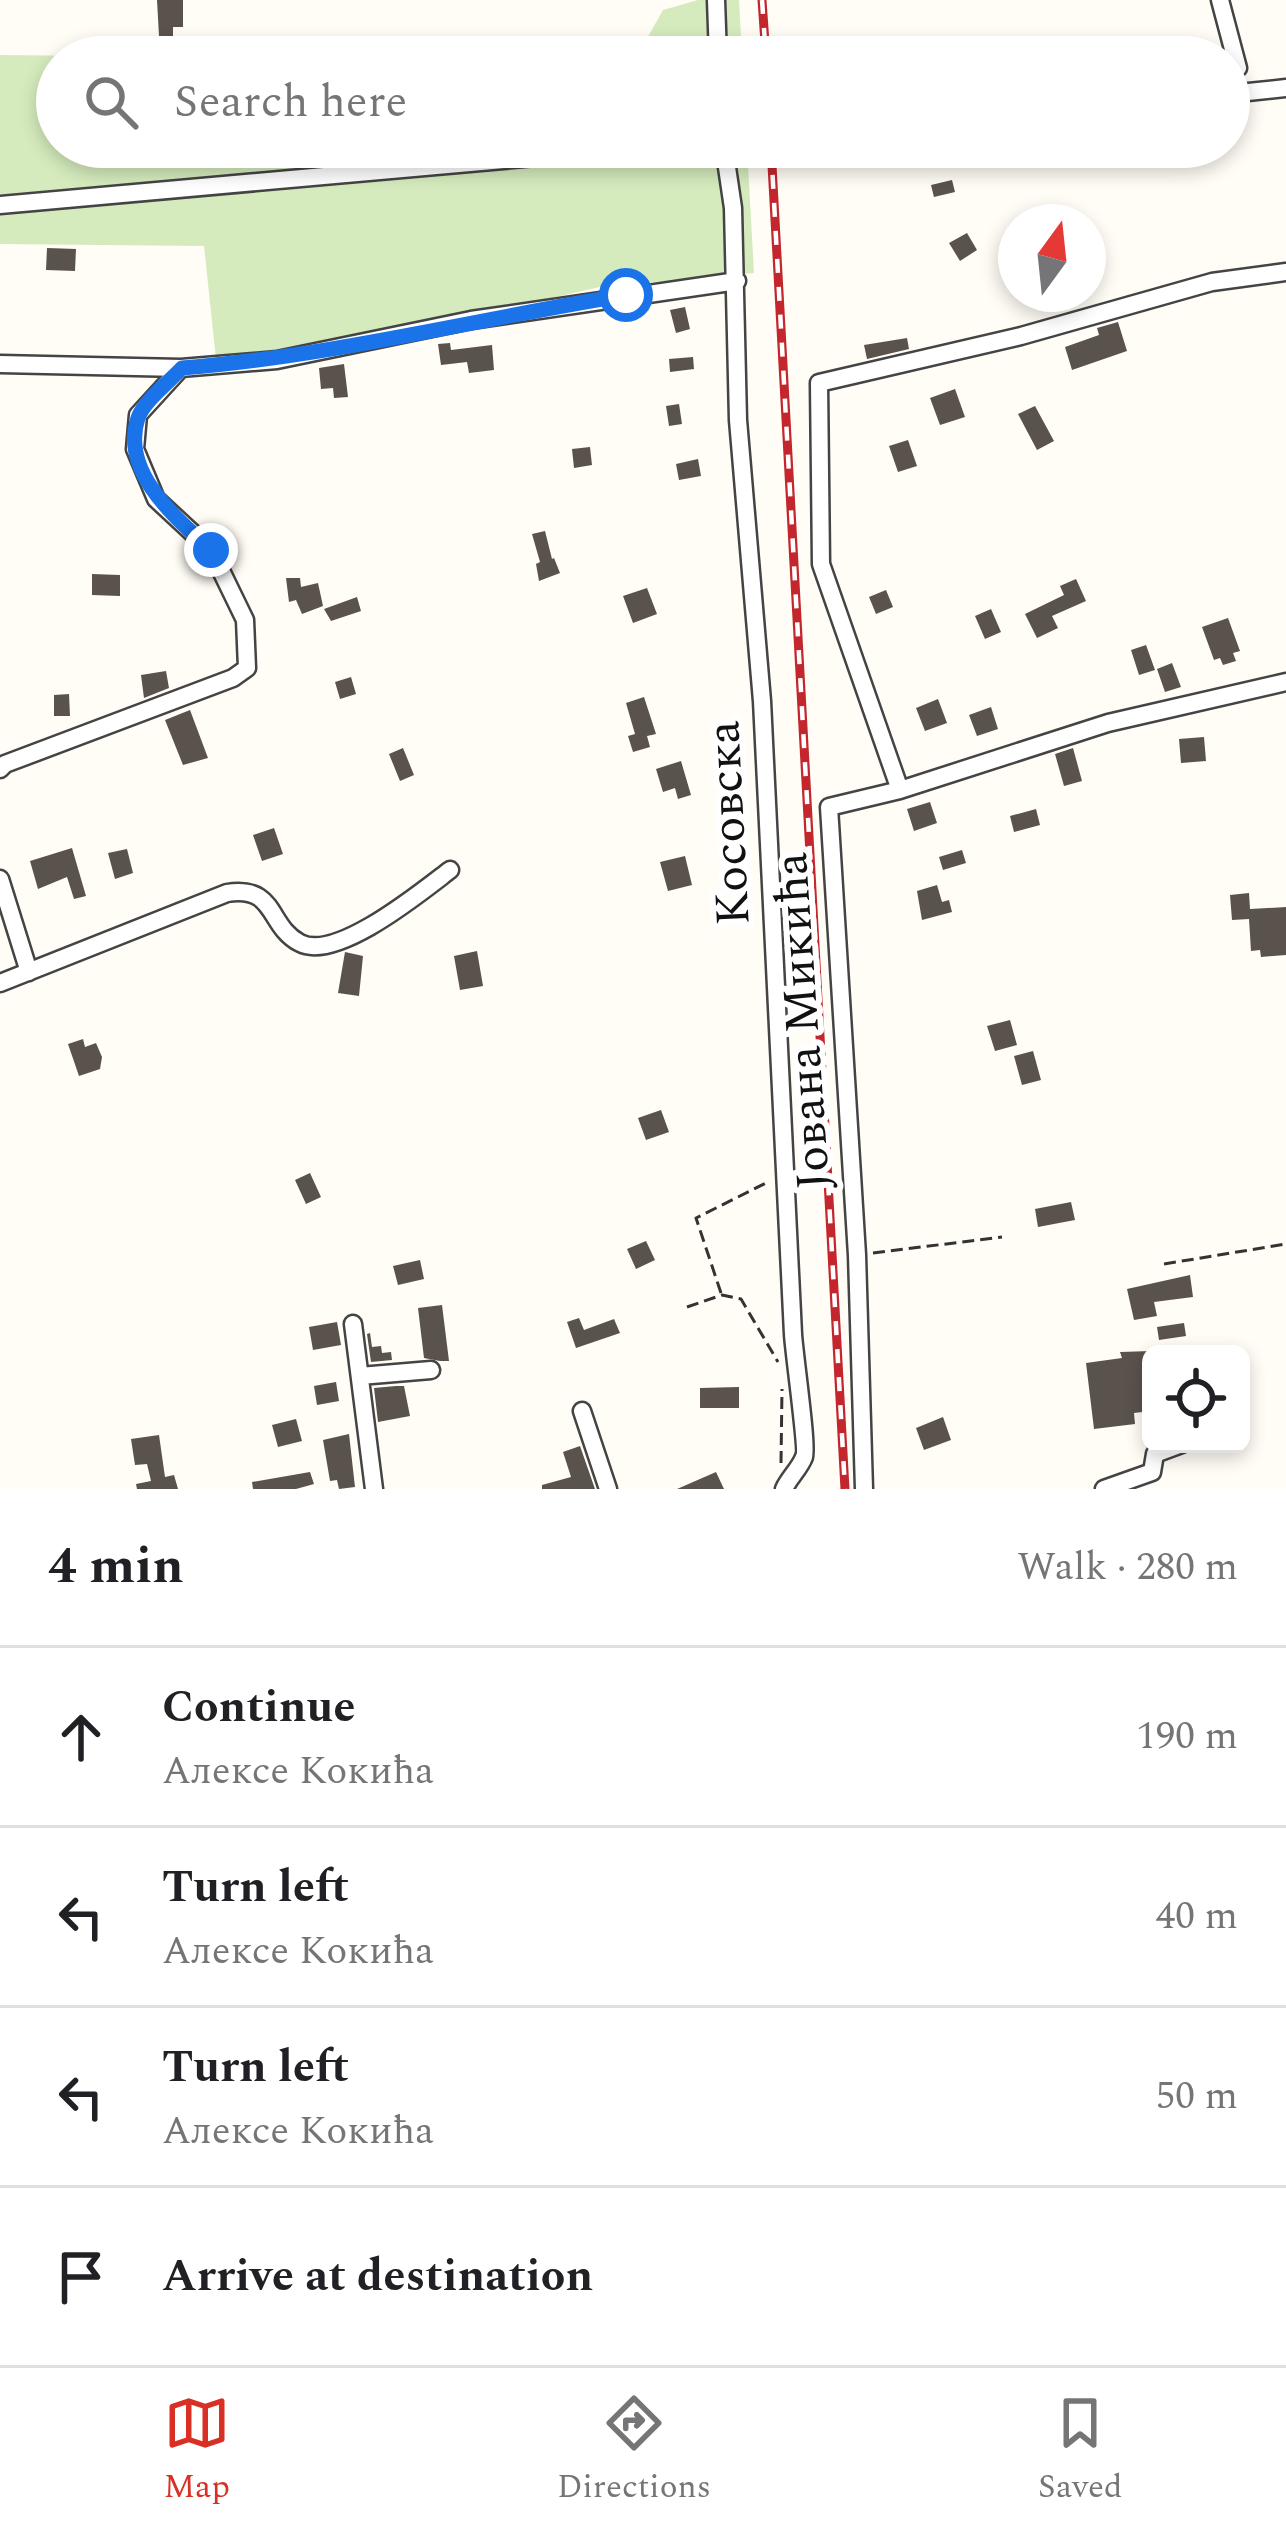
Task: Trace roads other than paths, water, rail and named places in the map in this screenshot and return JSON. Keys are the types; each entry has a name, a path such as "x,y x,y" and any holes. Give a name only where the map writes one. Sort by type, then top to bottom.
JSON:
{"street":[{"path":"716,0 717,36"},
{"path":"1220,0 1230,36"},
{"path":"1250,92 1286,88"},
{"path":"0,205 408,168"},
{"name":"Косовска","path":"727,168 734,208 739,420 762,701 784,1175 799,1405 807,1440 806,1456 784,1489"},
{"path":"901,790 820,564 819,383 1021,337 1212,282 1286,272"},
{"path":"0,364 182,368 277,360 471,320 737,281"},
{"path":"0,769 233,678 247,668 245,620 211,550 156,499 135,449 138,415 182,368"},
{"name":"Јована Микића","path":"864,1489 856,1255 829,806 901,790 1108,723 1286,682"},
{"path":"0,983 243,890 258,895 299,943 332,944 388,916 450,870"},
{"path":"0,879 29,972"},
{"path":"353,1324 374,1489"},
{"path":"360,1376 431,1370"},
{"path":"582,1412 608,1489"},
{"path":"1104,1489 1152,1472 1158,1453"}],"railway":[{"path":"762,0 765,36"},
{"path":"772,168 845,1489"}]}
